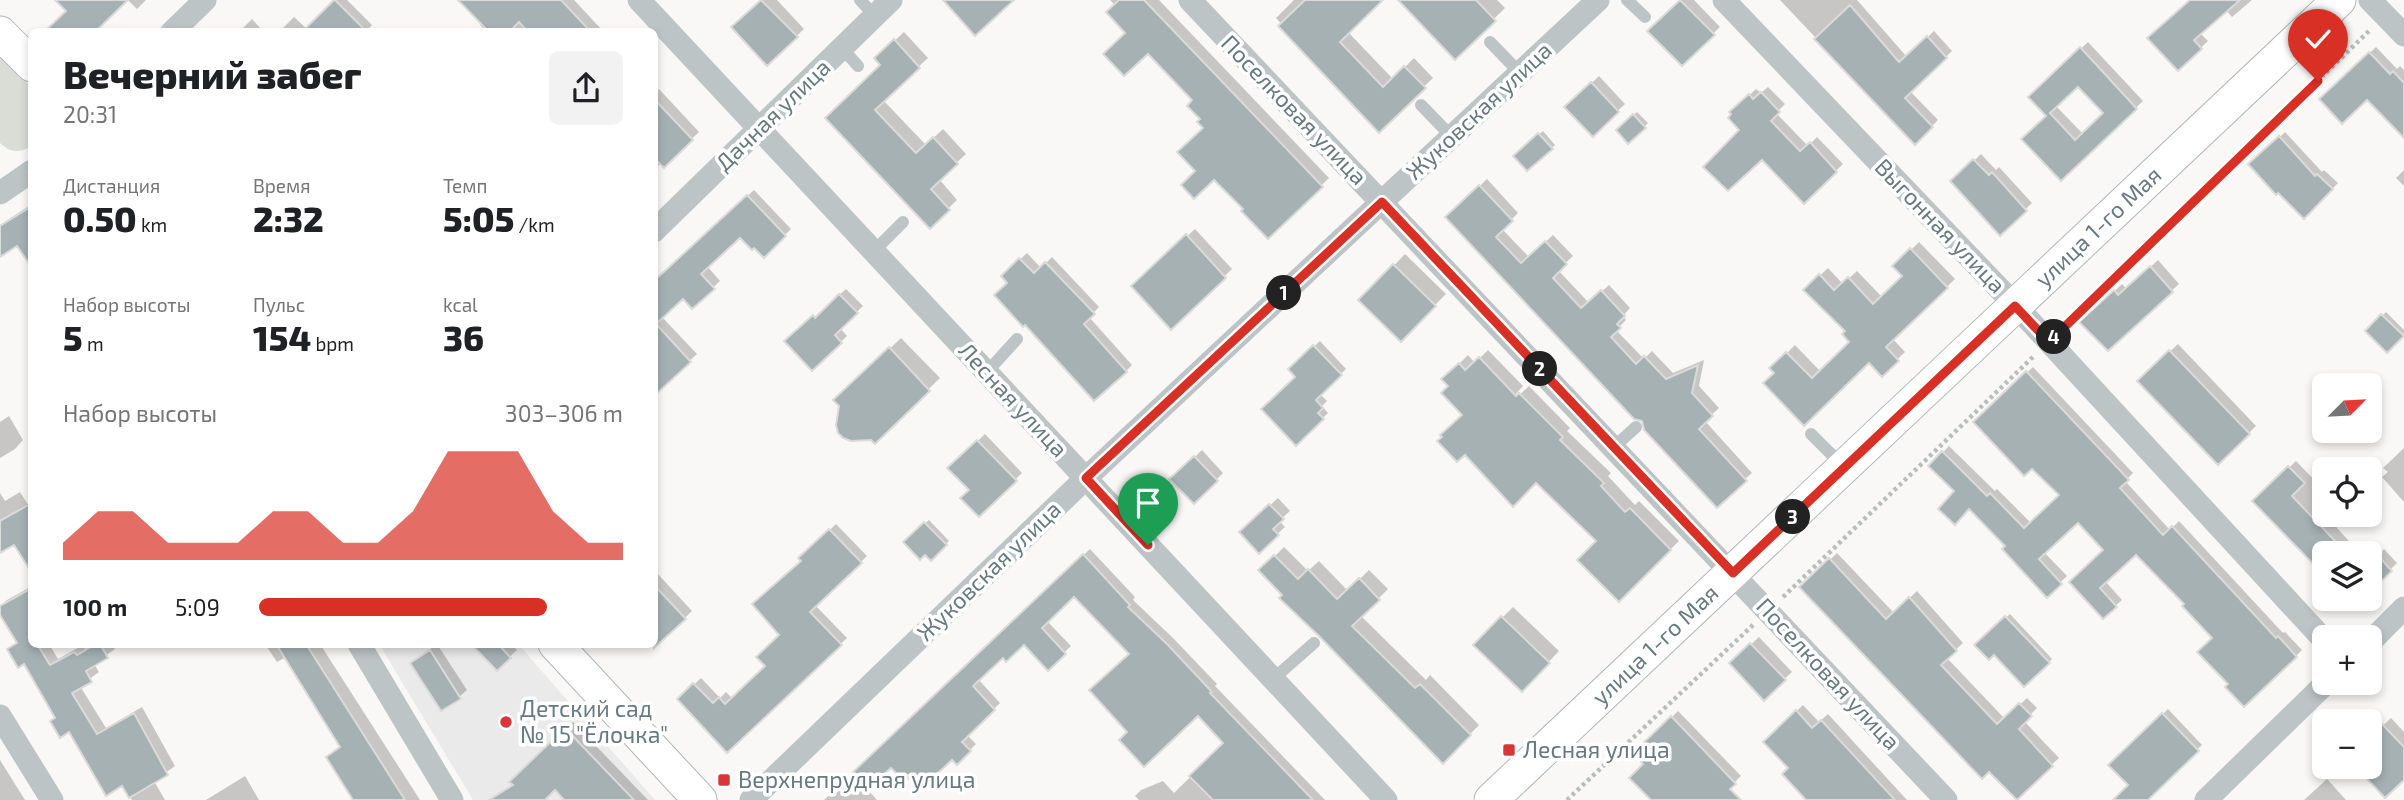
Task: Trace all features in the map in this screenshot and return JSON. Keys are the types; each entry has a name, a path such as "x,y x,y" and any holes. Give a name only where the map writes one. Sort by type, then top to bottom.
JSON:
{"main road":[{"name":"улица 1-го Мая","path":"1492,800 2339,0"},
{"path":"0,33 28,61"},
{"path":"559,648 700,800"}],"street":[{"path":"176,28 205,0"},
{"name":"Лесная улица","path":"639,0 1386,800"},
{"name":"Поселковая улица","path":"1190,0 1946,800"},
{"name":"Жуковская улица","path":"751,800 1086,478 1598,0"},
{"name":"Выгонная улица","path":"1724,0 2049,342 2312,627"},
{"name":"Дачная улица","path":"658,227 842,48 876,5"},
{"path":"2378,8 2404,35"},
{"path":"0,192 28,174"},
{"path":"2382,630 2404,608"},
{"path":"361,648 452,800"},
{"path":"2206,800 2315,695"},
{"path":"0,716 52,800"}],"lane":[{"path":"1628,0 1645,17"},
{"path":"1490,43 1520,73"},
{"path":"842,48 858,65"},
{"path":"1422,106 1452,137"},
{"path":"874,251 903,222"},
{"path":"987,372 1017,339"},
{"path":"1614,447 1636,427"},
{"path":"1811,434 1845,468"},
{"path":"1273,679 1314,643"}],"path":[{"path":"1567,800 2049,342 2378,8"}],"shaded area":[{"path":"0,55 9,60 28,84 28,148 15,151 0,143"},
{"name":"Детский сад № 15 \"Ёлочка\"","path":"381,648 522,648 655,800 473,800"}],"building":[{"path":"55,0 128,0 99,28 48,28 66,11"},
{"path":"335,0 363,28 306,28"},
{"path":"458,0 561,0 587,28 524,28 519,22 513,28 485,28"},
{"path":"761,0 798,37 767,66 731,27"},
{"path":"943,0 1014,0 975,36"},
{"path":"1119,0 1144,0 1323,187 1268,239 1214,180 1194,199 1181,185 1195,171 1177,152 1203,128 1197,122 1200,119 1187,106 1192,100 1148,54 1124,76 1103,54 1125,33 1106,12"},
{"path":"1305,0 1383,0 1340,42 1383,87 1404,66 1426,88 1379,133 1278,26"},
{"path":"1398,0 1476,0 1496,21 1455,60"},
{"path":"1680,0 1715,35 1682,66 1647,31"},
{"path":"2190,0 2240,0 2194,40 2202,49 2178,71 2147,38"},
{"path":"1850,5 1899,62 1927,36 1947,58 1905,98 1933,127 1915,145 1814,39"},
{"path":"894,39 920,68 875,110 916,153 933,137 958,164 931,189 950,210 930,229 825,118 880,65 874,58"},
{"path":"2080,47 2137,109 2061,181 2021,139 2046,116 2028,97","holes":["2078,87 2103,113 2075,140 2050,113"]},
{"path":"2369,52 2390,74 2393,71 2404,83 2404,138 2367,100 2342,124 2319,99"},
{"path":"1591,82 1619,112 1593,137 1564,107"},
{"path":"1761,92 1780,112 1771,121 1800,151 1810,142 1837,172 1804,204 1762,160 1728,191 1703,167 1739,130 1728,118 1731,114 1729,112 1749,94 1753,99"},
{"path":"658,103 693,140 664,168 658,162"},
{"path":"1633,114 1646,128 1628,144 1616,130"},
{"path":"1538,133 1553,149 1527,171 1513,156"},
{"path":"2279,136 2315,176 2317,174 2333,189 2304,219 2278,193 2276,195 2248,164"},
{"path":"1973,159 1989,175 1992,172 2027,211 2000,236 1950,181"},
{"path":"1479,185 1513,221 1496,237 1521,263 1545,241 1567,264 1553,278 1581,308 1601,290 1625,316 1617,324 1621,328 1611,337 1636,364 1644,356 1666,379 1698,365 1692,393 1713,416 1699,429 1747,481 1717,508 1644,430 1642,421 1634,419 1445,217"},
{"path":"747,195 786,236 764,258 740,238 701,274 715,289 692,309 683,299 658,322 658,277"},
{"path":"28,208 28,262 17,246 0,257 0,226"},
{"path":"1186,234 1226,278 1171,330 1131,286"},
{"path":"1910,248 1948,288 1886,347 1899,361 1882,377 1869,363 1804,426 1763,383 1774,373 1769,368 1786,352 1812,378 1849,342 1842,334 1845,331 1803,290 1819,274 1834,290 1848,277 1873,304 1902,276 1892,266"},
{"path":"1019,258 1034,273 1045,262 1095,314 1084,324 1127,372 1094,401 994,295 1007,283 1001,276"},
{"path":"1393,264 1436,306 1401,342 1358,300"},
{"path":"2150,266 2173,292 2108,351 2079,322 2114,290 2118,295"},
{"path":"839,294 858,313 835,335 842,343 812,371 784,341 813,315 815,318"},
{"path":"2381,314 2404,336 2387,353 2365,331"},
{"path":"658,326 691,362 658,392"},
{"path":"1313,345 1342,375 1316,400 1323,408 1318,413 1324,419 1296,446 1261,409 1295,377 1288,369"},
{"path":"889,347 930,391 875,444 871,440 851,441 843,438 836,425 839,406 833,400"},
{"path":"2169,350 2250,434 2218,465 2137,381"},
{"path":"1479,357 1516,396 1519,393 1563,437 1560,440 1604,483 1601,486 1625,512 1630,508 1671,550 1619,602 1577,560 1596,541 1536,483 1513,507 1465,455 1457,462 1437,441 1462,415 1441,393 1448,386 1441,379 1459,363 1465,370"},
{"path":"2026,371 2129,480 2120,488 2163,535 2172,526 2297,657 2244,707 2225,687 2228,684 2197,652 2212,638 2182,606 2184,604 2136,555 2100,588 2117,607 2103,619 2069,582 2103,550 2078,523 2039,559 2062,584 2047,598 2002,549 2005,546 1969,509 1955,525 1938,509 1954,491 1928,466 1942,451 1987,496 1990,493 2024,528 2059,495 2032,469 2024,476 1973,422"},
{"path":"977,440 1017,481 979,517 960,498 969,490 947,468"},
{"path":"1194,456 1218,481 1194,504 1169,479"},
{"path":"2288,466 2305,483 2292,496 2312,517 2312,527 2322,527 2335,541 2312,541 2312,563 2252,501"},
{"path":"1269,504 1284,519 1273,529 1279,535 1259,554 1239,532"},
{"path":"28,505 28,567 14,545 0,553 0,521"},
{"path":"924,522 947,545 931,561 925,555 920,560 903,542"},
{"path":"829,529 862,563 810,612 842,645 727,753 677,699 693,683 713,703 719,697 725,704 765,666 756,657 779,635 752,604 801,561 798,558"},
{"path":"1083,554 1130,605 1128,607 1167,644 1313,800 1213,800 1189,776 1223,743 1198,716 1144,767 1119,740 1127,732 1089,690 1129,654 1074,597 1042,628 1066,654 1048,671 1024,645 1006,662 1003,658 973,686 995,710 962,742 971,751 957,765 952,760 925,785 914,774 905,782 891,768 868,790 852,773"},
{"path":"1274,555 1298,579 1308,569 1337,599 1359,578 1380,600 1352,626 1415,688 1420,684 1471,735 1443,764 1279,598 1282,595 1258,570"},
{"path":"1829,558 1886,619 1909,597 1957,651 1941,665 1997,724 2019,703 2032,716 2019,729 2053,766 2017,800 1989,772 1982,779 1799,587"},
{"path":"2382,560 2392,571 2382,581"},
{"path":"658,589 686,619 658,644"},
{"path":"28,590 28,648 39,648 50,665 74,652 77,655 89,648 102,648 108,658 86,671 92,682 72,693 97,734 134,713 168,775 129,798 122,786 106,796 69,732 60,738 50,721 55,718 24,664 18,668 7,649 17,643 0,615 0,606"},
{"path":"1501,616 1550,663 1522,692 1473,645"},
{"path":"2005,616 2050,663 2024,687 1994,655 1989,660 1974,645"},
{"path":"1750,643 1786,680 1764,701 1729,663"},
{"path":"278,648 309,648 405,800 353,800 326,757 340,747"},
{"path":"475,648 502,648 511,658 497,671"},
{"path":"430,650 461,699 441,711 410,663"},
{"path":"1796,710 1812,728 1821,720 1895,800 1806,800 1782,774 1788,768 1763,742"},
{"path":"2162,713 2199,751 2148,800 2113,800 2128,785 2108,765"},
{"path":"1671,716 1736,784 1730,789 1741,800 1651,800 1629,778 1643,764 1633,753"},
{"path":"2382,724 2404,747 2404,780 2385,798 2367,779 2382,779"},
{"path":"565,728 634,800 564,800 555,790 545,800 489,800 513,785 509,782"}],"place":[{"name":"Детский сад № 15 \"Ёлочка\"","path":"506,722"},
{"name":"Лесная улица","path":"1509,750"},
{"name":"Верхнепрудная улица","path":"724,780"}],"route":[{"path":"1148,545 1086,478 1382,202 1733,573 2015,306 2049,342 2318,81"}]}
